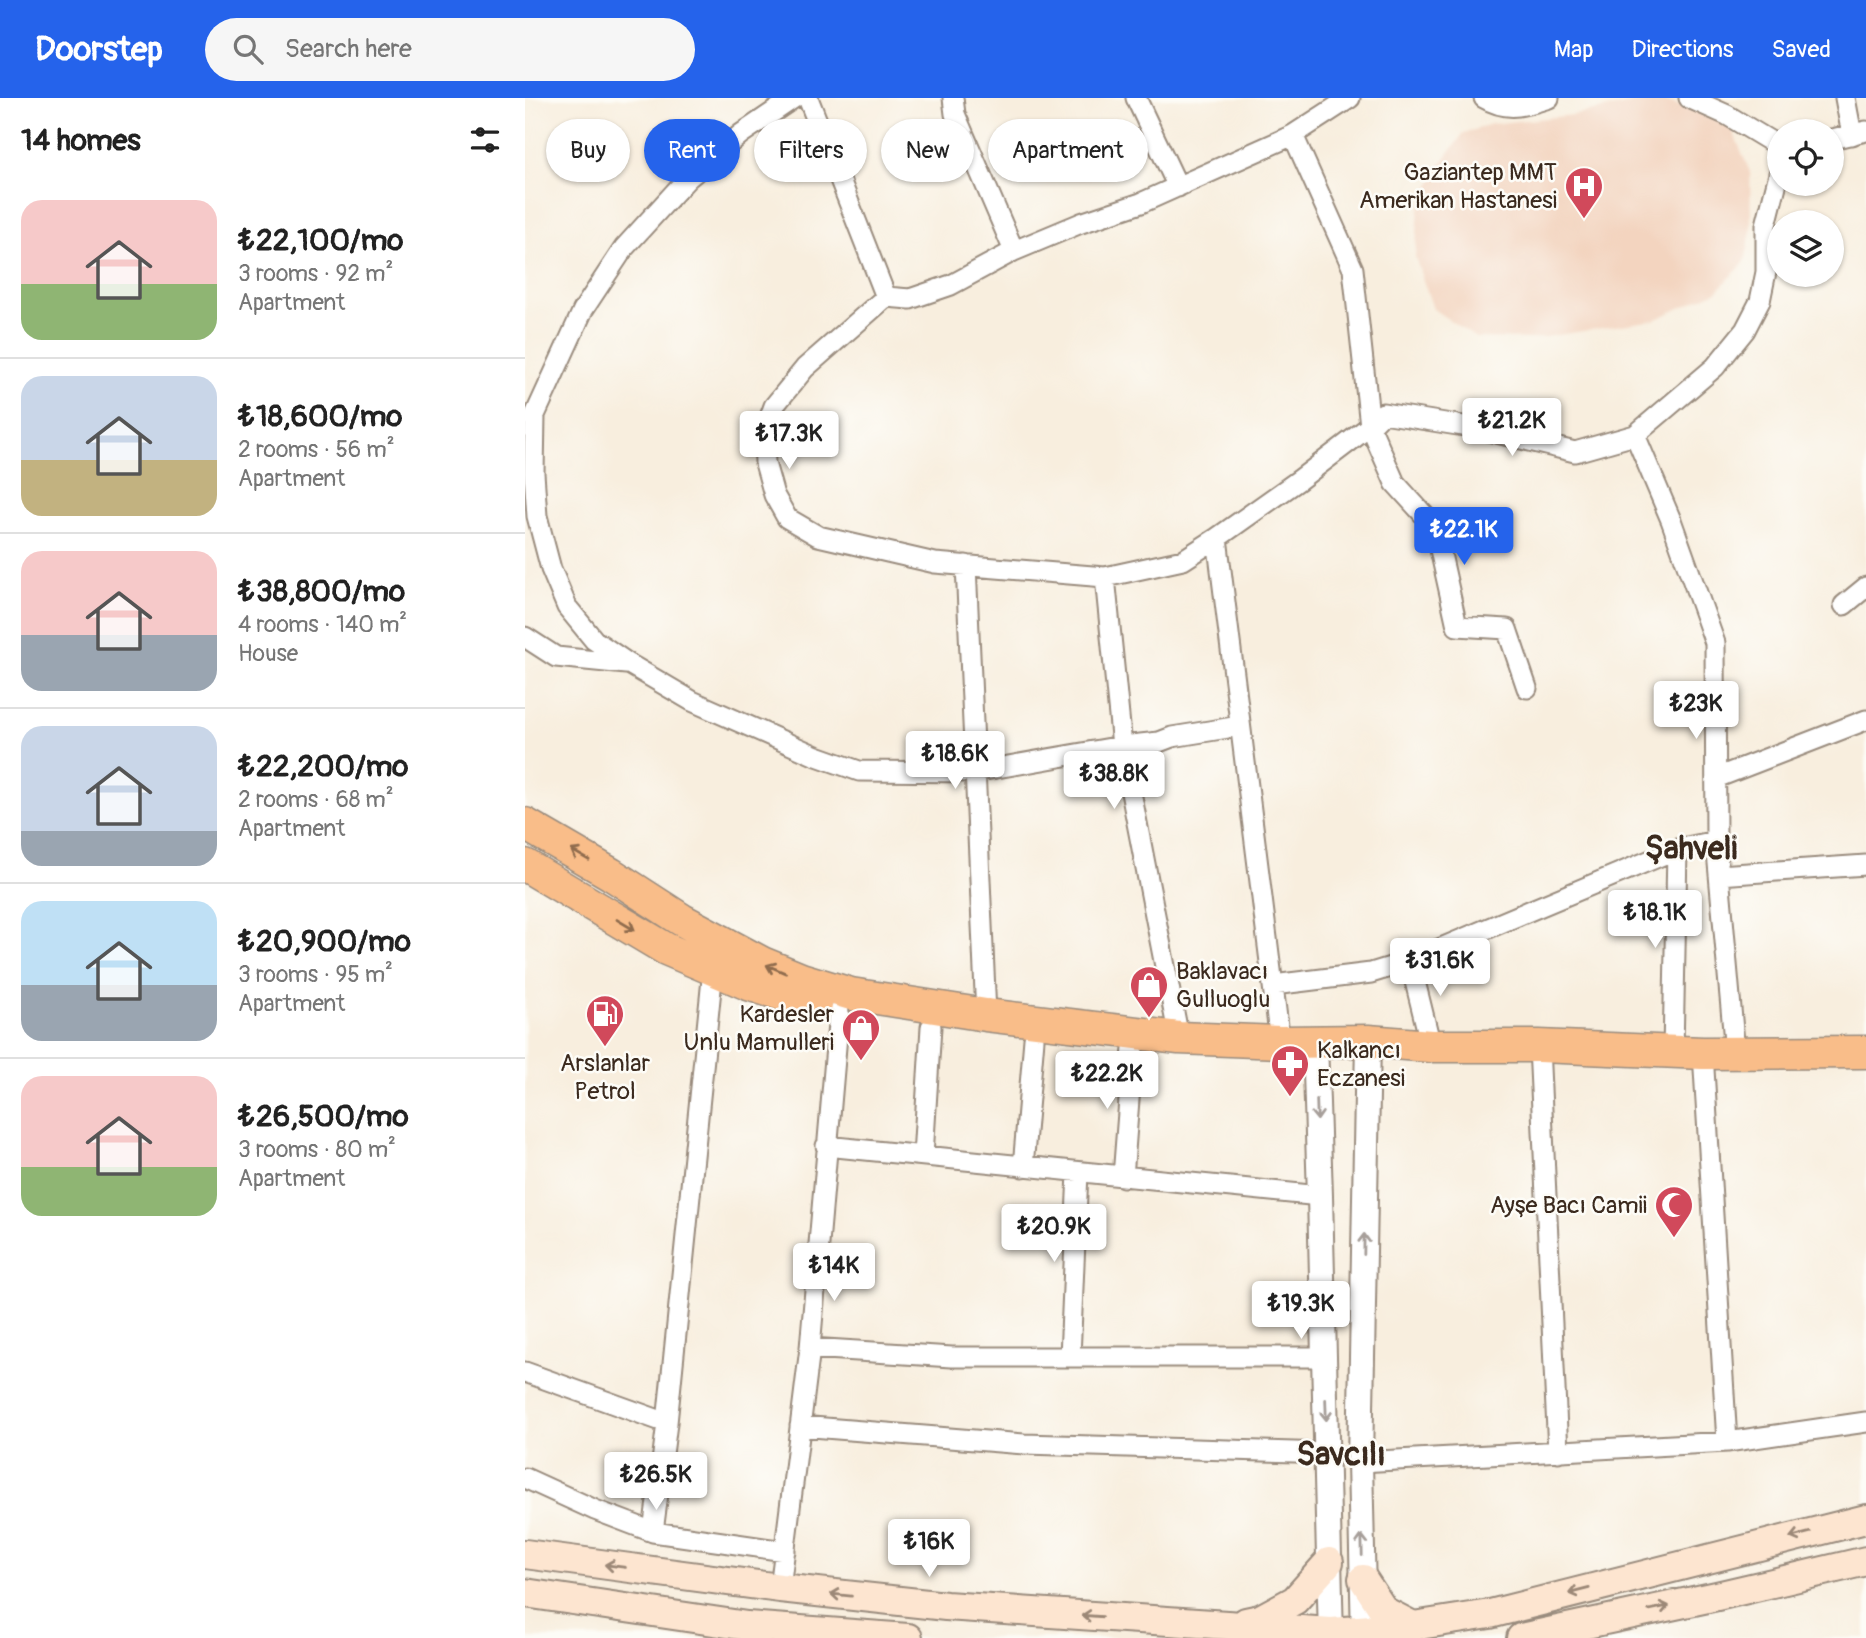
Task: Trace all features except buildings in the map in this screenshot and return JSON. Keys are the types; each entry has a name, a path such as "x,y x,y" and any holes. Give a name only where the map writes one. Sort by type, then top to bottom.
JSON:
{"main road":[{"path":"525,824 611,874 682,920 762,962 800,979 852,994 986,1015 1179,1038 1280,1042 1315,1051"},
{"path":"525,865 666,949 748,984 839,1012 931,1027 1183,1053 1368,1050 1866,1064"},
{"path":"1368,1050 1431,1046 1539,1054"},
{"path":"1693,1058 1735,1053 1866,1052"},
{"path":"525,1554 780,1588 947,1606 1231,1625 1331,1635 1364,1634 1490,1614 1866,1519"},
{"path":"1521,1638 1866,1561"},
{"path":"1231,1625 1260,1619 1295,1600 1329,1562"},
{"path":"1363,1579 1384,1611 1413,1626"},
{"path":"525,1594 781,1633 908,1638"}],"street":[{"path":"794,98 741,134 687,179 624,248 583,310 535,415 534,473 537,516 551,569 567,607 594,640 692,701 814,755 859,771 975,772 1240,726"},
{"path":"808,98 886,297"},
{"path":"953,98 955,114 1014,251"},
{"path":"1136,98 1178,187"},
{"path":"1350,98 1293,135 1141,203 1081,223 1014,251 951,285 911,299 886,297 805,368 773,406 764,433 765,463 774,495 787,518 818,536 935,563 1105,577 1183,559 1299,480 1383,413 1476,428 1575,452 1635,435 1715,367 1745,330 1760,301 1766,272 1766,225 1773,196"},
{"path":"1484,98 1496,105 1510,107 1524,106 1549,98"},
{"path":"1689,98 1727,115 1767,139"},
{"path":"1845,98 1859,133"},
{"path":"1293,135 1353,269 1370,426 1395,483 1435,527 1457,626 1507,629 1527,688"},
{"path":"1635,435 1671,520 1715,643 1716,841 1735,1053"},
{"path":"1217,538 1280,1042"},
{"path":"966,565 986,1015"},
{"path":"1105,577 1122,746 1179,1038"},
{"path":"1844,605 1866,587"},
{"path":"525,637 556,657 629,664"},
{"path":"1716,778 1866,720"},
{"path":"1273,985 1371,973 1410,961 1677,849 1716,841"},
{"path":"1677,849 1727,1442"},
{"path":"1719,876 1866,865"},
{"path":"1410,961 1431,1046"},
{"path":"653,1532 667,1423 713,969"},
{"path":"780,1588 810,1348 839,1012"},
{"path":"923,1156 931,1027"},
{"path":"1023,1167 1034,1039"},
{"path":"1123,1177 1132,1048"},
{"path":"1364,1634 1360,1462 1368,1050"},
{"path":"1315,1051 1331,1635"},
{"path":"1539,1054 1558,1452"},
{"path":"826,1146 1320,1196"},
{"path":"1070,1357 1078,1172"},
{"path":"810,1348 952,1357 1324,1357"},
{"path":"525,1372 667,1423"},
{"path":"1360,1462 1727,1442 1866,1422"},
{"path":"800,1426 1024,1444 1327,1453"},
{"path":"525,1478 653,1532 785,1551"}],"shaded area":[{"name":"Gaziantep MMT Amerikan Hastanesi","path":"1656,99 1691,108 1731,127 1750,172 1751,230 1745,262 1717,291 1654,320 1532,339 1476,338 1433,309 1415,257 1419,209 1440,165 1463,134 1491,124 1573,115"}],"place":[{"name":"Gaziantep MMT Amerikan Hastanesi","path":"1584,220"},
{"name":"Baklavacı Gulluoglu","path":"1149,1019"},
{"name":"Arslanlar Petrol","path":"605,1048"},
{"name":"Kardesler Unlu Mamulleri","path":"861,1062"},
{"name":"Kalkancı Eczanesi","path":"1290,1098"},
{"name":"Ayşe Bacı Camii","path":"1674,1239"}],"district":[{"name":"Şahveli","path":"1691,849"},
{"name":"Savcılı","path":"1341,1455"}]}
